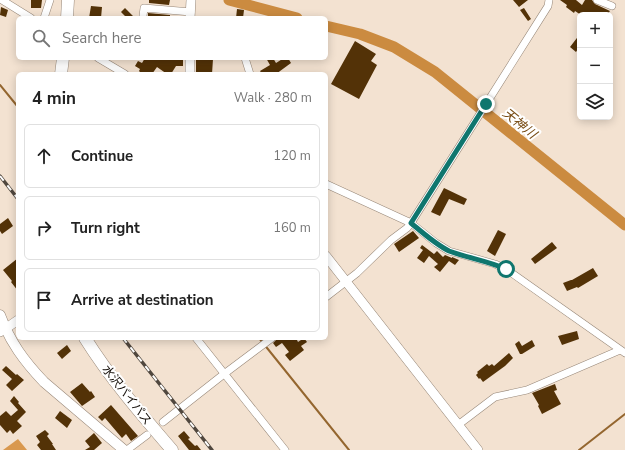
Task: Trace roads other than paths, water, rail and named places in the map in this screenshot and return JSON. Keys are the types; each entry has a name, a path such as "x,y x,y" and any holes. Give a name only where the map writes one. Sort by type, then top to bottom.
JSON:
{"highway":[{"path":"67,16 68,0"},
{"path":"61,72 63,60"},
{"name":"水沢バイパス","path":"86,340 118,386 172,450"}],"main road":[{"path":"0,315 3,331 36,374 124,450"}],"street":[{"path":"2,0 28,16"},
{"path":"45,16 50,0"},
{"path":"143,16 144,8 190,15 191,0"},
{"path":"328,296 357,273 411,223 548,6 549,0"},
{"path":"597,0 612,6"},
{"path":"101,60 122,72"},
{"path":"190,60 190,72"},
{"path":"246,60 249,72"},
{"path":"328,185 411,223 436,243 449,250 495,264 506,269 623,352"},
{"path":"328,259 478,450"},
{"path":"3,331 16,321"},
{"path":"198,340 285,450"},
{"path":"163,422 269,340"},
{"path":"458,425 495,397 527,390 623,352"},
{"path":"127,450 147,435"}],"waterway":[{"name":"天神川","path":"229,0 289,16"},
{"name":"天神川","path":"328,26 360,34 394,47 435,72 625,225"},
{"path":"0,85 16,105"},
{"path":"261,340 349,450"},
{"path":"579,450 625,414"}],"railway":[{"path":"0,176 16,196"},
{"path":"125,340 212,450"}]}
